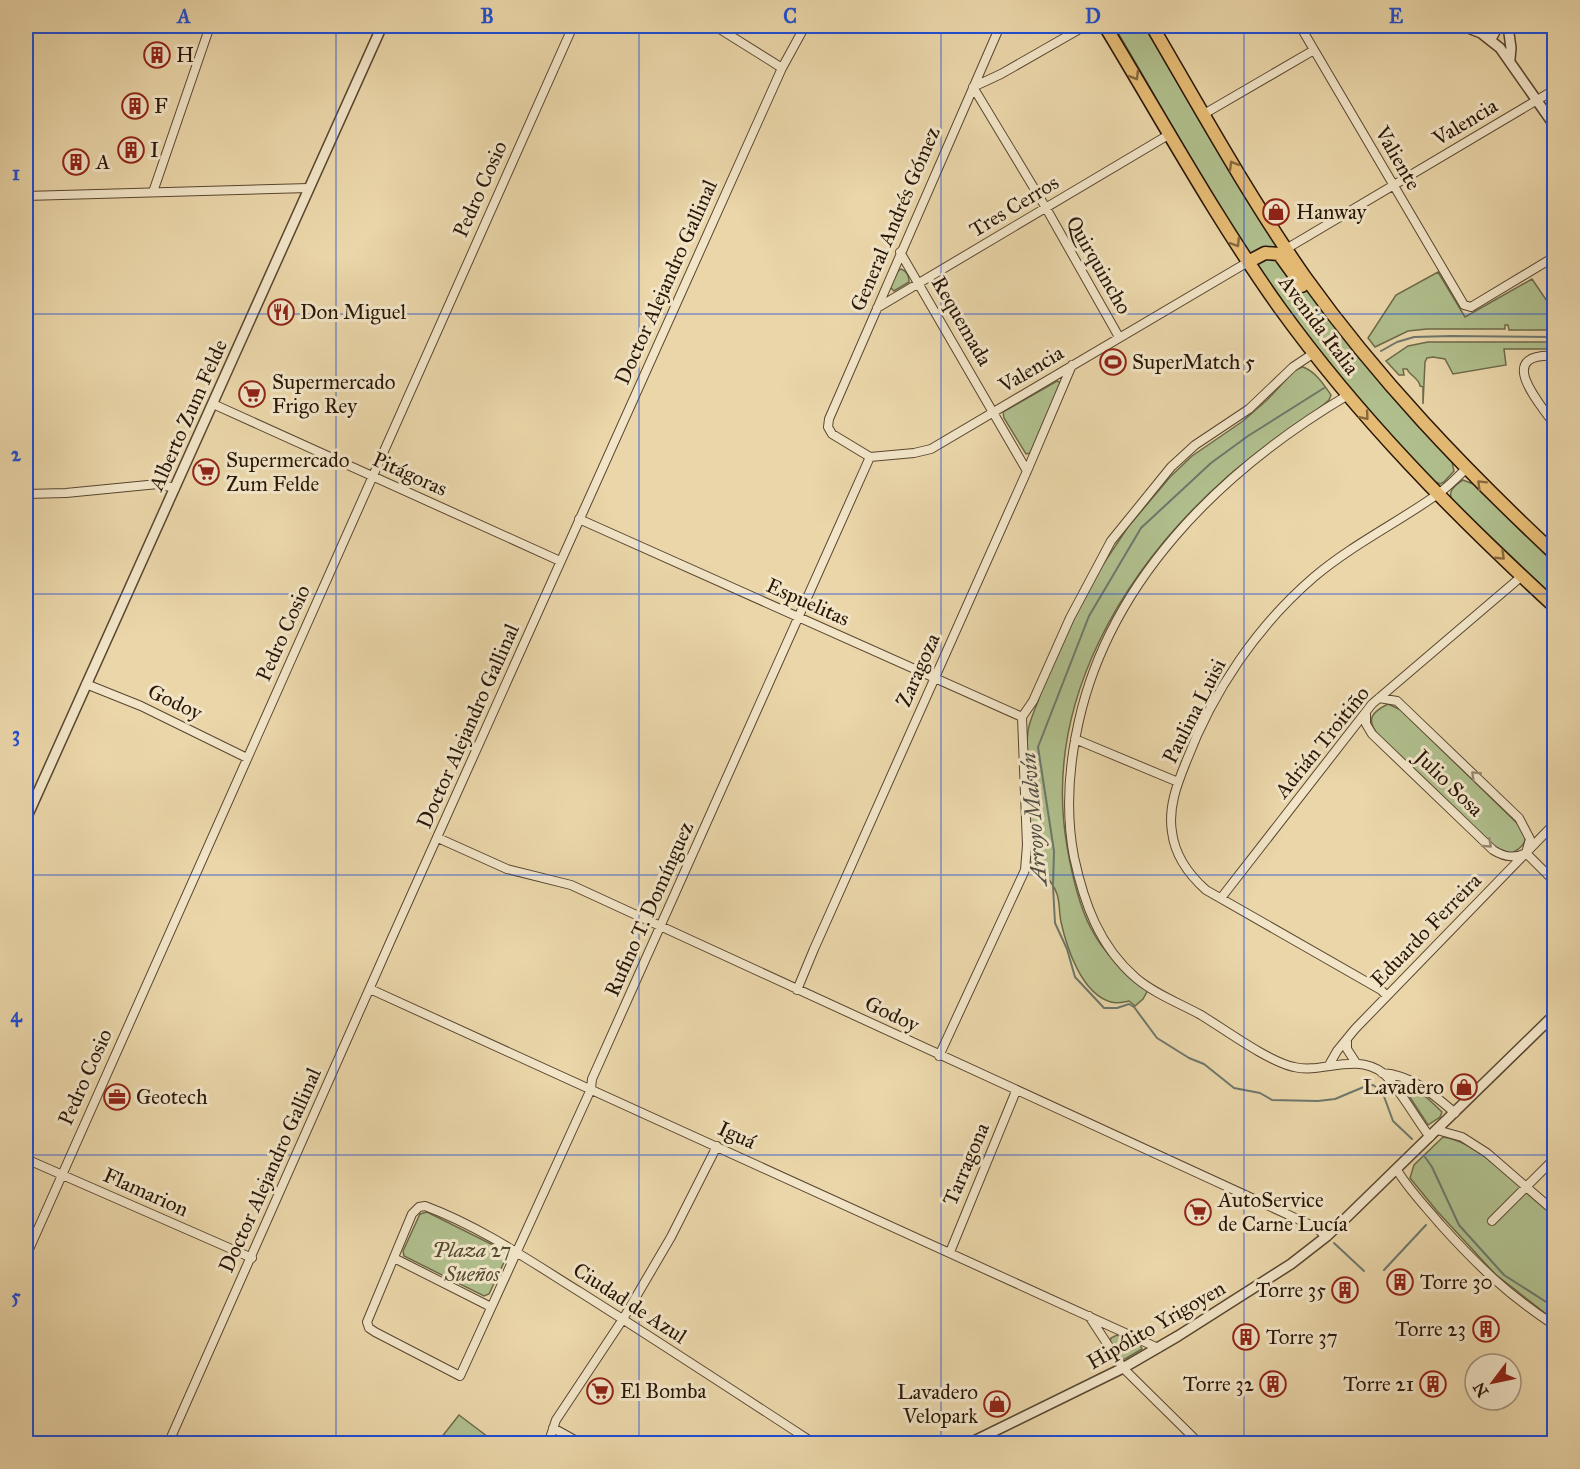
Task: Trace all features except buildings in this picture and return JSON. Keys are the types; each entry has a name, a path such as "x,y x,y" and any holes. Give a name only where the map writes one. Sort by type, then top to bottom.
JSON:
{"main road":[{"name":"Avenida Italia","path":"1106,26 1248,262 1314,353 1386,441 1437,495 1554,606"},
{"name":"Avenida Italia","path":"1152,26 1286,249 1322,300 1401,399 1466,469 1554,552"},
{"path":"1248,262 1265,253 1279,254 1304,288 1322,300"}],"street":[{"path":"153,192 210,26"},
{"name":"Alberto Zum Felde","path":"26,819 382,26"},
{"name":"Pedro Cosio","path":"26,1256 573,26"},
{"path":"715,26 782,68"},
{"name":"Doctor Alejandro Gallinal","path":"168,1443 560,561 782,68 805,26"},
{"name":"General Andrés Gómez","path":"870,457 832,434 828,427 829,419 1000,26"},
{"path":"973,87 1001,74 1085,26"},
{"name":"Valiente","path":"1300,26 1464,305 1467,307 1554,257"},
{"path":"1463,26 1491,39 1510,59 1554,125"},
{"path":"1491,39 1498,26"},
{"path":"1508,26 1510,59"},
{"path":"1204,114 1314,50"},
{"name":"Quirquincho","path":"973,87 1046,207 1119,337"},
{"name":"Valencia","path":"1286,249 1554,90"},
{"name":"Tres Cerros","path":"876,308 1170,134"},
{"path":"26,196 309,188"},
{"name":"Requemada","path":"900,252 1027,471"},
{"name":"Valencia","path":"870,457 931,449 1248,262"},
{"path":"939,1056 1026,870 1022,717 1034,700 1070,618 1111,541 1186,452 1249,409 1293,366 1314,353"},
{"path":"1554,356 1534,357 1529,360 1524,369 1525,381 1554,424"},
{"name":"Zaragoza","path":"797,990 813,949 1072,366"},
{"path":"1348,395 1264,452 1234,476 1188,521 1152,563 1130,596 1100,655 1085,694 1071,759 1070,830 1087,906 1106,944 1137,979 1280,1062 1305,1068 1356,1064 1404,1076 1433,1094 1455,1113"},
{"name":"Pitágoras","path":"213,404 560,561"},
{"name":"Rufino T. Domínguez","path":"394,1258 369,1316 367,1322 369,1328 460,1376 591,1089 592,1079 870,457"},
{"name":"Paulina Luisi","path":"1387,996 1381,990 1206,890 1187,871 1176,848 1171,819 1178,782 1194,742 1216,698 1238,663 1278,612 1309,581 1339,557 1362,540 1437,495 1466,469"},
{"path":"26,494 66,493 158,483 175,488"},
{"name":"Espuelitas","path":"579,519 1022,717"},
{"name":"Adrián Troitiño","path":"1221,898 1379,698 1522,576"},
{"name":"Godoy","path":"86,684 141,706 247,758"},
{"name":"Julio Sosa","path":"1366,712 1366,724 1372,734 1493,850 1506,857 1516,857 1526,853 1530,839 1519,818 1397,701 1379,698"},
{"path":"1075,739 1178,782"},
{"name":"Eduardo Ferreira","path":"1329,1065 1347,1039 1387,996 1554,824"},
{"name":"Godoy","path":"438,838 507,869 571,885 1317,1228 1326,1237"},
{"path":"1526,853 1554,881"},
{"name":"Iguá","path":"370,989 1158,1348"},
{"name":"Hipólito Yrigoyen","path":"968,1443 1123,1368 1158,1348 1252,1290 1326,1237 1554,1015"},
{"path":"1347,1039 1347,1049 1356,1064"},
{"path":"1382,1072 1433,1134 1470,1142 1487,1153 1554,1211"},
{"name":"Tarragona","path":"950,1252 1016,1090"},
{"path":"548,1443 556,1420 623,1319 671,1237 717,1146"},
{"name":"Flamarion","path":"26,1159 252,1258"},
{"path":"1492,1221 1554,1159"},
{"path":"1397,1170 1414,1194 1484,1272 1511,1295 1554,1325"},
{"name":"Ciudad de Azul","path":"394,1258 412,1214 419,1207 425,1206 432,1209 470,1226 517,1253 815,1443"},
{"path":"394,1258 491,1307"},
{"path":"1088,1315 1099,1328 1123,1368 1200,1443"},
{"path":"1106,1342 1118,1329"},
{"path":"553,1428 582,1443"}],"green space":[{"path":"1114,26 1144,26 1237,184 1291,266 1357,352 1452,462 1454,471 1444,482 1440,484 1432,480 1388,432 1286,306 1227,217"},
{"path":"901,269 907,274 909,282 894,291 890,287"},
{"path":"1438,272 1465,317 1532,279 1549,304 1554,304 1554,330 1509,330 1508,325 1505,325 1505,329 1427,329 1408,331 1375,347 1368,338 1396,295"},
{"path":"1428,342 1554,342 1554,349 1504,349 1506,365 1453,374 1445,359 1427,358 1423,404 1423,387 1418,381 1407,369 1403,369 1404,375 1399,375 1386,361 1408,346"},
{"path":"1303,367 1312,372 1322,383 1331,395 1329,400 1228,476 1190,512 1155,552 1125,596 1099,642 1080,690 1067,740 1062,793 1071,869 1083,910 1101,944 1113,960 1148,990 1135,1006 1129,1001 1111,1002 1092,990 1077,969 1060,919 1055,889 1046,876 1030,862 1031,830 1026,764 1030,721 1076,613 1100,569 1128,527 1170,477 1192,456 1243,421 1267,400 1296,369"},
{"path":"1057,381 1061,383 1060,386 1030,453 1026,454 1004,418 1003,412"},
{"path":"1463,480 1473,484 1554,563 1554,597 1453,501 1451,492 1454,486"},
{"path":"1388,704 1401,710 1523,829 1525,841 1521,847 1510,854 1496,849 1379,736 1372,725 1372,717 1374,713"},
{"path":"1400,1082 1428,1099 1442,1112 1440,1117 1428,1125"},
{"path":"1443,1137 1472,1148 1487,1158 1517,1181 1554,1216 1554,1320 1495,1274 1410,1178 1414,1165"},
{"name":"Plaza 27 Sueños","path":"427,1212 505,1251 507,1256 489,1294 484,1296 404,1256 403,1251 420,1214"},
{"path":"1117,1335 1140,1345 1142,1349 1125,1359 1120,1359 1110,1341"},
{"path":"459,1415 496,1443 437,1443"}],"waterway":[{"name":"Arroyo Malvín","path":"1381,351 1397,342 1414,337 1554,337"},
{"name":"Arroyo Malvín","path":"1324,388 1248,436 1211,463 1141,528 1089,616 1038,747 1054,851 1055,923 1067,949 1075,977 1104,1008 1117,1008 1129,1004 1134,1007 1157,1038 1189,1058 1204,1064 1234,1088 1260,1093 1272,1100 1318,1101 1335,1099 1373,1085 1382,1091 1393,1121 1412,1139"},
{"name":"Arroyo Malvín","path":"1425,1157 1459,1225 1504,1275 1554,1307"},
{"path":"1384,1270 1426,1225"},
{"path":"1334,1243 1364,1271"}],"place":[{"name":"H","path":"157,55"},
{"name":"F","path":"135,106"},
{"name":"I","path":"131,150"},
{"name":"A","path":"76,162"},
{"name":"Hanway","path":"1276,212"},
{"name":"Don Miguel","path":"281,312"},
{"name":"SuperMatch 5","path":"1113,362"},
{"name":"Supermercado Frigo Rey","path":"252,394"},
{"name":"Supermercado Zum Felde","path":"206,472"},
{"name":"Lavadero","path":"1464,1087"},
{"name":"Geotech","path":"117,1097"},
{"name":"AutoService de Carne Lucía","path":"1198,1212"},
{"name":"Torre 30","path":"1400,1282"},
{"name":"Torre 35","path":"1345,1290"},
{"name":"Torre 23","path":"1486,1329"},
{"name":"Torre 37","path":"1246,1337"},
{"name":"Torre 32","path":"1273,1384"},
{"name":"Torre 21","path":"1433,1384"},
{"name":"El Bomba","path":"600,1391"},
{"name":"Lavadero Velopark","path":"997,1404"}]}
